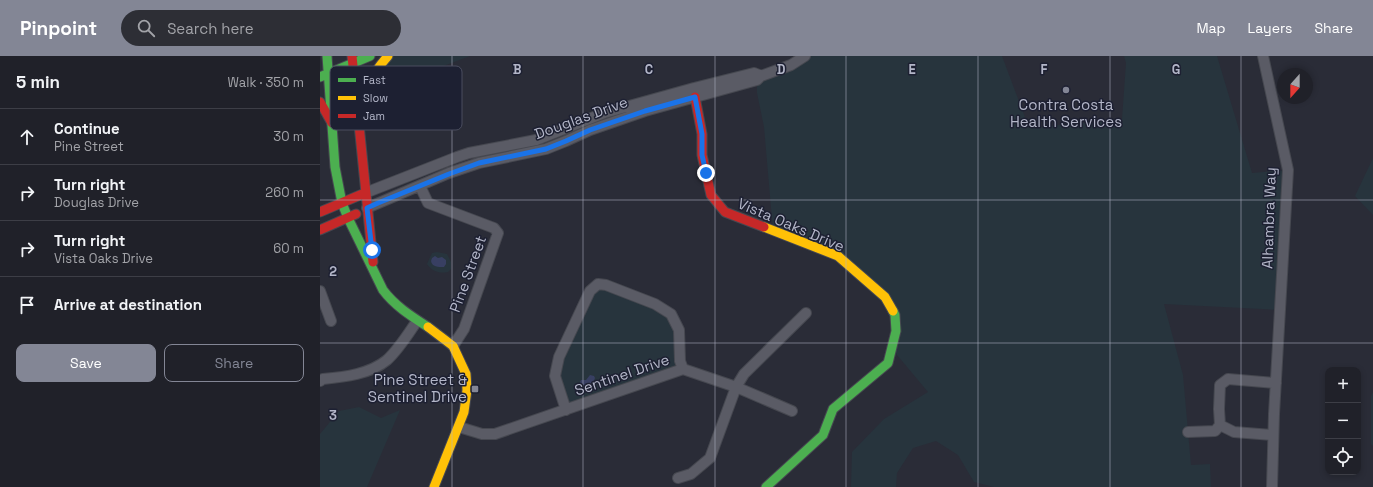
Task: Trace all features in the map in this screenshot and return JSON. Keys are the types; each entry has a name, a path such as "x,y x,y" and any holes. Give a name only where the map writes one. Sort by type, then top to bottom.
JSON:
{"main road":[{"path":"327,56 324,76 330,111"},
{"path":"342,66 352,60 370,56"},
{"path":"379,66 388,56"},
{"name":"Vista Oaks Drive","path":"695,97 702,134 702,155 711,195 725,212 838,256 885,297 895,315 896,331 888,363 833,409 823,435 766,487"},
{"path":"320,102 330,120"},
{"path":"333,130 336,167 342,202 348,218 383,290 403,311 431,329 453,346 466,374 467,390 464,412 434,487"},
{"path":"359,130 374,273"},
{"path":"320,212 365,193"},
{"path":"320,230 367,208"}],"street":[{"name":"Douglas Drive","path":"367,208 479,163 546,149 590,130 645,111 757,80 761,76 791,65 804,56"},
{"name":"Alhambra Way","path":"1263,56 1288,170 1273,435 1272,487"},
{"name":"Douglas Drive","path":"365,193 457,157 536,140 604,113 754,73 761,76"},
{"name":"Pine Street","path":"420,186 428,202 494,228 498,233 464,329 453,346"},
{"path":"566,410 555,376 559,357 590,291 598,284 606,285 655,304 672,314 679,330 680,361 683,369"},
{"path":"320,293 331,321"},
{"path":"678,478 691,474 710,458 736,387 744,374 806,313"},
{"path":"320,381 347,377 372,369 387,360 401,344 417,321"},
{"name":"Sentinel Drive","path":"459,427 482,434 495,434 683,369 736,387 792,410"},
{"path":"1188,432 1215,431 1220,425 1220,385 1228,379 1276,382"},
{"path":"1220,425 1234,432 1273,435"}],"shaded area":[{"path":"388,56 470,56 444,66 384,66"},
{"path":"805,56 1002,56 1029,128 1122,119 1126,63 1124,56 1217,56 1252,173 1288,170 1280,310 1164,304 1183,375 1191,465 1210,464 1211,487 994,487 974,482 958,455 936,441 913,448 897,473 896,487 851,487 852,452 884,419 928,392 892,349 895,315 838,256 773,231 764,127 757,93 757,80"},
{"path":"1373,158 1373,215 1355,196"},
{"path":"437,252 447,254 451,262 451,269 448,272 442,273 436,271 427,264 432,253"},
{"path":"598,284 671,314 683,369 566,410 555,376"},
{"path":"1373,392 1373,446 1371,444 1371,396"},
{"path":"359,407 381,418 400,410 367,487 320,487 320,434 339,411"}],"water":[{"path":"435,256 438,258 442,257 446,260 444,267 434,266 431,261"},
{"path":"590,375 594,376 595,378 593,383 581,385 581,380 586,380"}],"traffic: fast":[{"path":"327,56 330,98"},
{"path":"346,66 370,56"},
{"path":"320,77 330,73"},
{"path":"332,130 335,167 342,203 348,218 383,290 398,306 428,327"},
{"path":"766,487 823,435 833,409 888,363 896,331 895,315 893,311"}],"traffic: slow":[{"path":"380,66 388,56"},
{"path":"764,227 838,256 885,297 893,311"},
{"path":"428,327 453,346 466,374 467,390 464,412 434,487"}],"traffic: jam":[{"path":"352,56 353,66"},
{"path":"695,97 702,134 702,155 711,195 725,212 764,227"},
{"path":"320,102 330,120"},
{"path":"360,130 373,262"},
{"path":"320,212 365,193"},
{"path":"320,230 356,214"}],"place":[{"name":"Contra Costa Health Services","path":"1066,90"},
{"name":"Pine Street & Sentinel Drive","path":"475,389"}],"route":[{"path":"372,250 367,208 479,163 546,149 590,130 645,111 695,97 702,134 702,155 706,173"}]}
